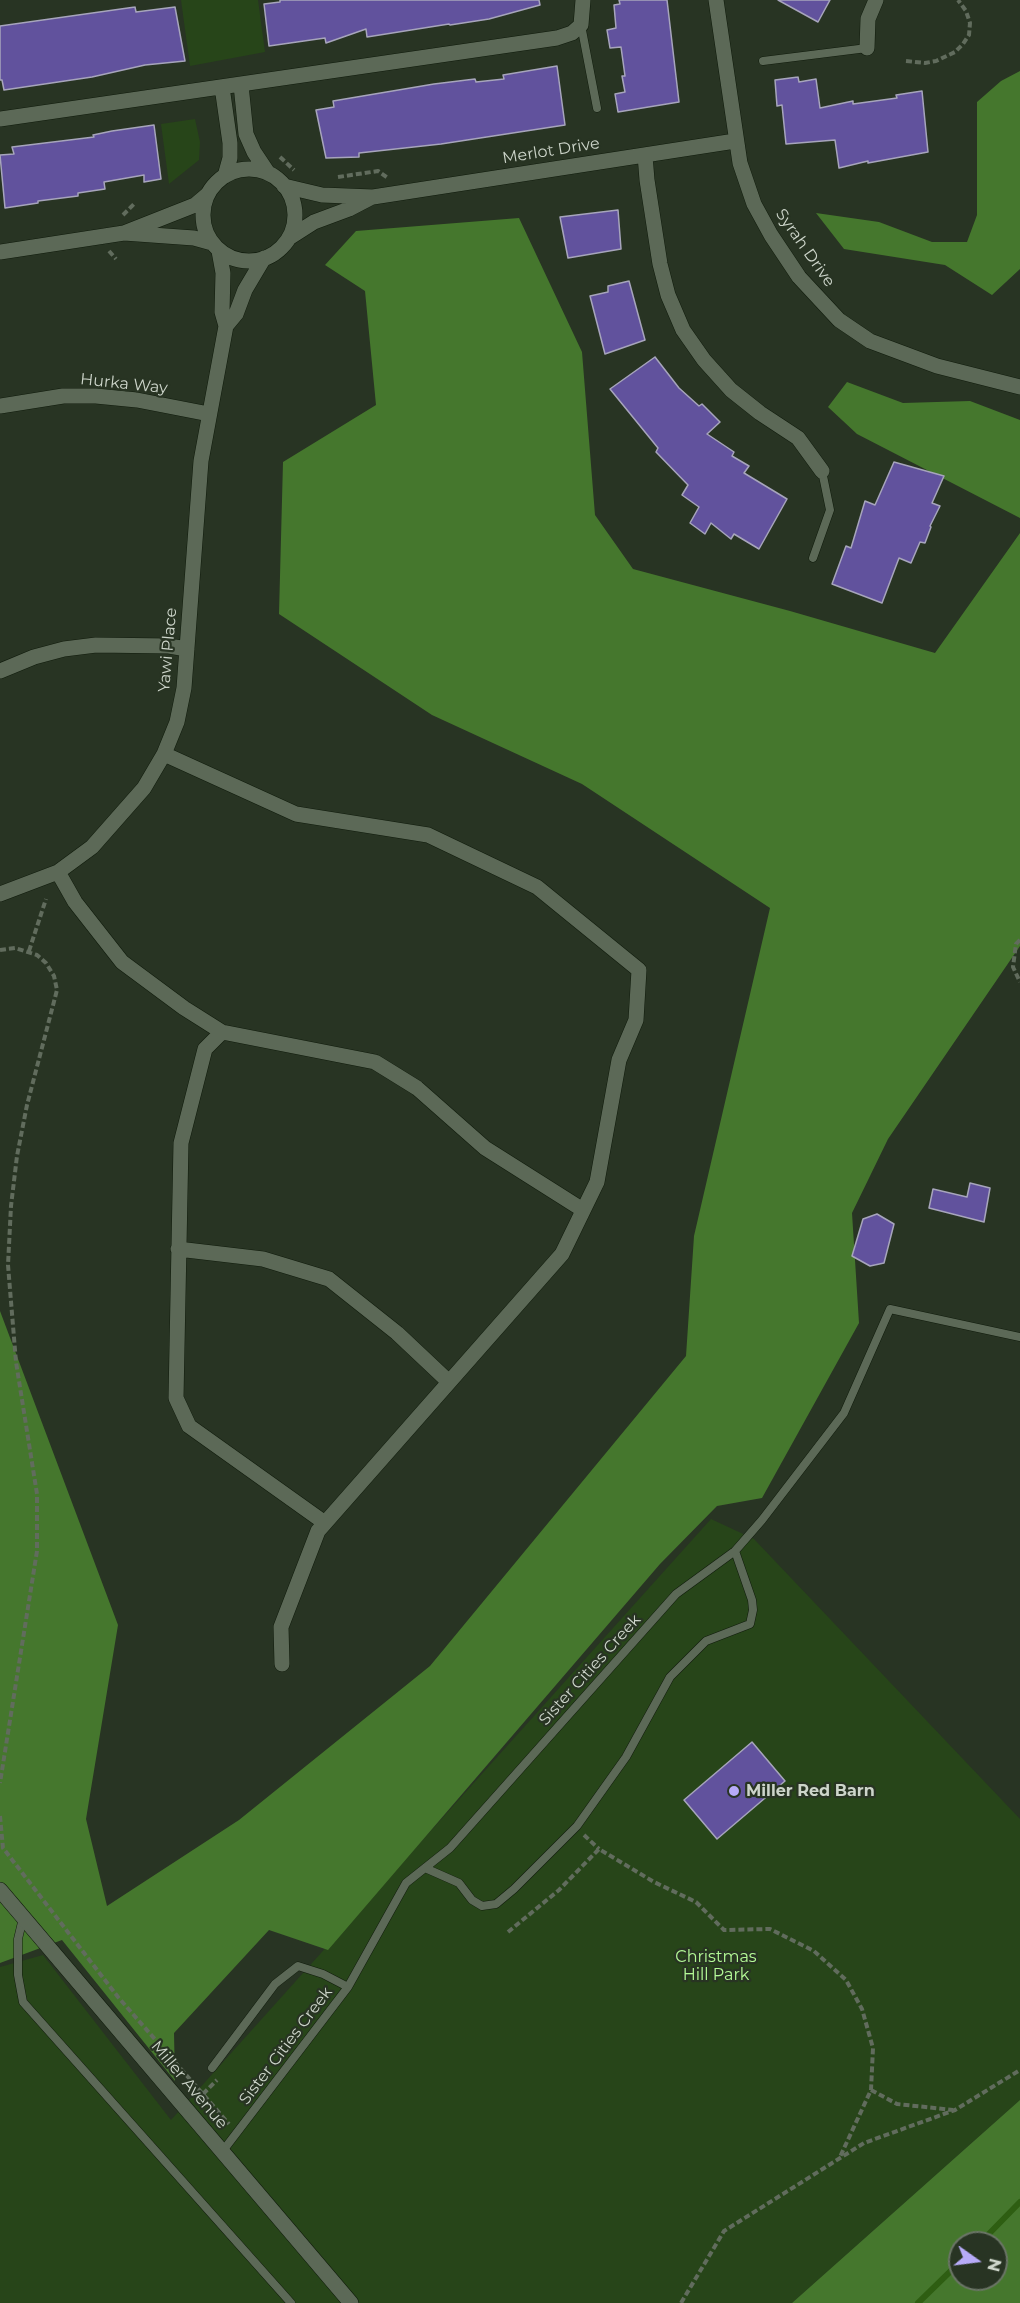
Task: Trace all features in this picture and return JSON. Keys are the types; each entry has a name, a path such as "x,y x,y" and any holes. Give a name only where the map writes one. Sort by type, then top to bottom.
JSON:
{"street":[{"path":"0,119 557,38 572,33 581,25 583,0"},
{"name":"Syrah Drive","path":"717,0 735,141 740,163 754,204 799,277 839,320 870,340 937,366 1020,387"},
{"path":"867,48 868,19 876,0"},
{"name":"Merlot Drive","path":"241,85 246,134 254,152 268,173 284,186 293,202 295,213 289,237 280,249 264,258"},
{"path":"222,87 230,143 230,158 225,176"},
{"name":"Merlot Drive","path":"284,186 322,195 373,196 735,141"},
{"path":"645,155 660,264 668,295 683,330 704,360 731,390 760,413 798,438 822,471"},
{"path":"226,326 222,312 223,273 216,247 207,236 202,222 203,206 216,182 225,176 243,169 268,173"},
{"path":"124,233 195,205 208,194"},
{"name":"Merlot Drive","path":"289,237 314,222 349,209 373,196"},
{"path":"0,252 124,233 194,238 216,247 233,259 244,261 264,258"},
{"path":"226,326 236,314 245,290 264,258"},
{"name":"Yawi Place","path":"0,894 58,872 92,847 144,788 164,754 177,722 184,688 197,504 209,414 226,326"},
{"name":"Hurka Way","path":"0,406 63,396 96,396 137,400 209,414"},
{"path":"0,671 34,657 63,649 96,645 160,645 187,649"},
{"path":"164,754 296,814 428,835 537,887 639,970 636,1020 619,1060 597,1182 562,1254 318,1531 281,1627 282,1664"},
{"path":"58,872 75,902 122,962 184,1008 222,1032 375,1062 417,1088 485,1148 583,1210"},
{"path":"222,1032 205,1049 180,1143 176,1398 189,1425 325,1523"},
{"path":"178,1249 263,1258 329,1279 397,1333 449,1382"},
{"name":"Miller Avenue","path":"0,1890 351,2303"}],"lane":[{"path":"581,25 597,108"},
{"path":"763,61 867,48"},
{"path":"813,558 830,510 822,471"},
{"name":"Sister Cities Creek","path":"222,2152 348,1987 406,1883 450,1848 676,1594 735,1551 762,1520 844,1413 890,1309 1020,1337"},
{"path":"425,1868 459,1883 472,1900 482,1906 496,1904 514,1889 575,1827 627,1757 670,1677 706,1641 750,1624 753,1610 752,1600 735,1551"},
{"path":"23,1917 18,1940 18,1975 23,2002 291,2303"},
{"path":"212,2068 275,1984 298,1966 323,1974 348,1987"}],"path":[{"path":"906,61 925,63 936,61 955,52 963,44 969,35 970,23 966,11 958,0"},
{"path":"277,152 292,169 301,174"},
{"path":"334,178 378,171"},
{"path":"29,951 46,899"},
{"path":"1020,940 1016,944 1013,967 1020,982"},
{"path":"0,950 15,948 29,951 46,963 54,976 57,990 27,1105 17,1156 11,1206 8,1265 16,1362 37,1494 37,1551 0,1783"},
{"path":"0,1816 3,1848 118,1996 237,2133"},
{"path":"575,1827 599,1849 654,1882 696,1902 724,1930 770,1929 814,1951 846,1980 862,2009 873,2048 871,2090 840,2157"},
{"path":"508,1932 559,1890 599,1849"},
{"path":"681,2303 724,2230 864,2143 955,2110 1020,2070"},
{"path":"871,2090 897,2104 955,2110"}],"green space":[{"path":"181,0 258,0 265,52 190,66"},
{"path":"1020,71 1020,269 992,295 945,265 844,249 816,213 879,222 932,242 967,242 977,215 977,102 1001,81"},
{"path":"195,119 200,142 199,160 169,184 161,124"},
{"path":"519,218 582,352 595,515 633,569 935,653 1020,533 1020,946 888,1139 852,1213 859,1323 762,1498 717,1506 660,1564 328,1950 269,1930 174,2033 175,2081 62,1940 0,1963 0,1311 118,1625 86,1819 107,1906 239,1820 430,1666 686,1356 694,1236 770,908 582,784 432,715 279,614 283,462 376,405 365,291 325,265 356,231"},
{"path":"847,382 903,403 970,401 1020,420 1020,518 857,434 828,407"},
{"name":"Christmas Hill Park","path":"711,1519 754,1539 1020,1819 1020,2100 792,2303 0,2303 0,1967 43,1955 171,2120"},
{"path":"1020,2100 1020,2303 792,2303"}],"building":[{"path":"280,0 539,0 540,5 489,19 450,25 367,37 366,29 326,43 325,38 269,46 264,4 280,2"},
{"path":"619,0 667,0 679,102 618,112 615,94 625,92 622,76 625,76 621,47 610,48 607,30 616,28 614,5 620,4"},
{"path":"778,0 830,0 818,22"},
{"path":"135,7 136,12 175,7 185,61 145,65 92,77 4,90 2,80 0,80 0,26"},
{"path":"557,66 565,125 441,144 359,153 359,157 326,158 316,110 334,107 333,101 434,84 475,79 476,82 504,79 503,75"},
{"path":"798,77 799,82 816,79 820,108 853,101 853,104 897,98 896,95 922,91 928,152 839,168 835,140 786,144 782,105 777,106 775,80"},
{"path":"154,125 161,179 144,182 144,175 104,182 105,189 78,193 78,196 5,208 0,155 14,154 12,147 94,137 93,135 112,131"},
{"path":"618,210 621,249 568,258 560,217"},
{"path":"629,281 645,340 605,354 590,296 608,292 608,286"},
{"path":"655,357 679,388 699,406 702,404 720,422 707,434 734,452 732,456 749,466 744,473 787,499 759,549 734,534 731,539 711,523 705,534 690,523 699,507 682,495 688,485 656,452 658,448 610,389"},
{"path":"894,462 944,476 932,503 940,506 925,543 920,542 911,563 899,558 882,603 832,584 846,546 851,548 865,501 875,505"},
{"path":"970,1183 990,1188 984,1222 929,1208 933,1189 967,1197"},
{"path":"877,1214 894,1224 884,1263 870,1266 852,1256 863,1219"},
{"name":"Miller Red Barn","path":"752,1742 785,1781 717,1839 684,1800"}],"waterway":[{"path":"992,2231 1020,2202"},
{"path":"918,2303 948,2274"}],"place":[{"name":"Miller Red Barn","path":"734,1791"}]}
